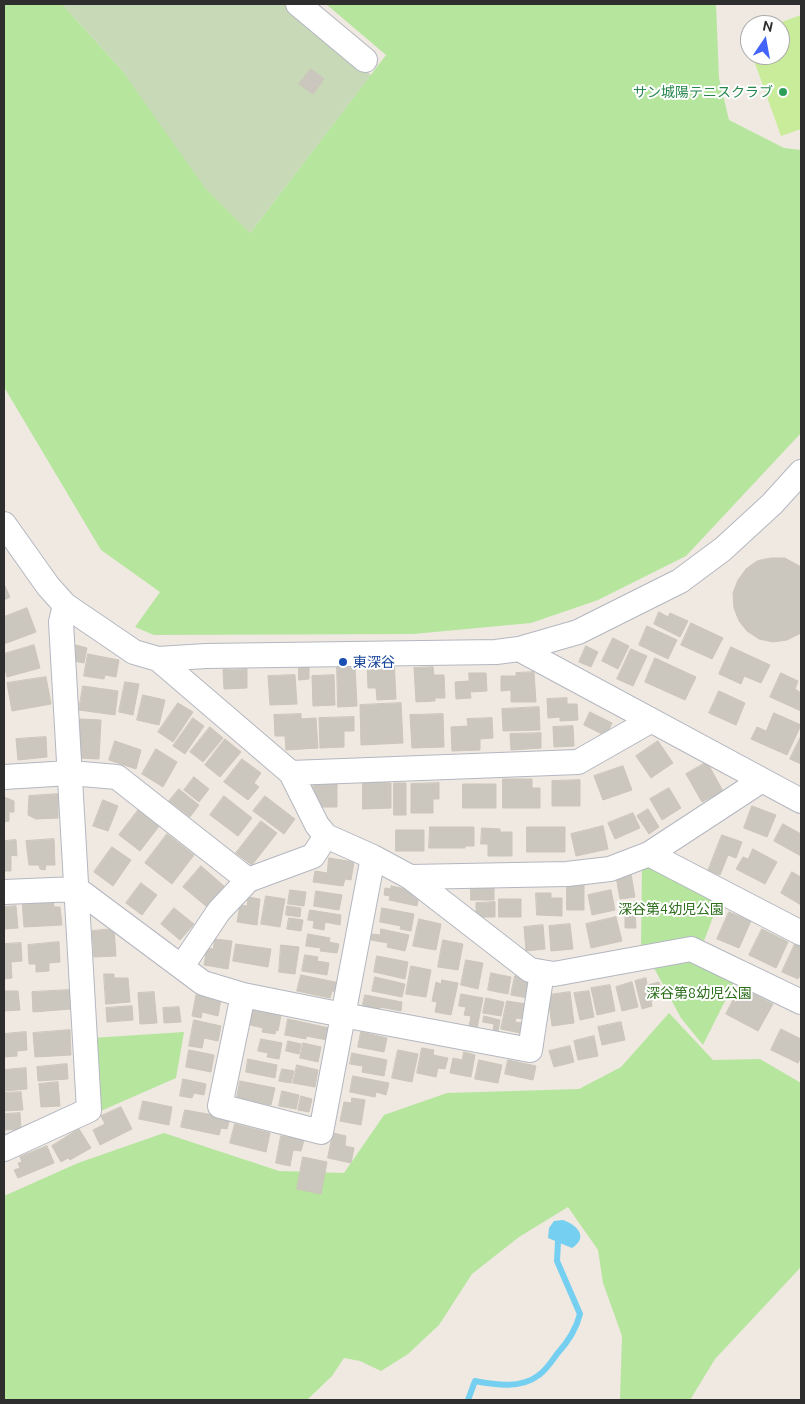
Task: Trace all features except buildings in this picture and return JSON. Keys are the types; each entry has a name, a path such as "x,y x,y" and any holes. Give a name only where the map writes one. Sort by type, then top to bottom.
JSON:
{"street":[{"path":"298,4 365,60"},
{"path":"4,524 48,586 65,605 134,652 158,659 206,656 496,652 519,649 578,632 680,581 723,549 772,504 801,472"},
{"path":"4,1149 89,1110 61,622 65,605"},
{"path":"519,649 801,801"},
{"path":"158,659 291,773 317,826 326,836 373,857 410,877 530,970 554,974 691,949 801,1002"},
{"path":"291,773 578,762 650,721"},
{"path":"4,777 70,772 117,778 248,880"},
{"path":"410,877 567,874 610,869 649,854 762,780"},
{"path":"182,966 220,911 248,880 313,856 326,836"},
{"path":"649,854 801,933"},
{"path":"244,994 220,1106 321,1132 373,857"},
{"path":"4,892 77,889 203,983 244,994 343,1015 530,1050 542,972"}],"green space":[{"path":"4,4 62,4 121,69 250,233 386,55 326,4 716,4 719,78 729,120 784,148 801,150 801,433 686,556 598,600 531,623 413,634 154,635 135,627 160,592 101,550 4,387"},
{"path":"62,4 286,4 371,75 250,233 205,188 121,69"},
{"name":"サン城陽テニスクラブ","path":"801,15 801,129 781,136 756,65 790,65 790,19"},
{"name":"深谷第4幼児公園","path":"647,864 719,901 704,941 690,937 641,946 642,867"},
{"name":"深谷第8幼児公園","path":"675,961 697,962 735,981 703,1045 681,1018 654,968"},
{"path":"669,1013 713,1060 760,1059 801,1083 801,1267 715,1359 690,1400 620,1400 622,1336 603,1283 598,1250 568,1207 519,1237 472,1274 439,1325 408,1354 381,1371 360,1361 344,1358 332,1376 307,1400 4,1400 4,1196 78,1163 164,1133 279,1171 344,1173 384,1115 447,1093 579,1089 621,1067"},
{"path":"184,1032 176,1078 96,1113 92,1038"}],"water":[{"path":"563,1220 573,1225 579,1232 580,1240 572,1248 548,1238 549,1228 554,1221"}],"waterway":[{"path":"468,1400 475,1381 508,1385 524,1382 539,1375 571,1336 580,1314 557,1261 558,1242"}],"place":[{"name":"サン城陽テニスクラブ","path":"783,92"},
{"name":"東深谷","path":"343,662"}]}
